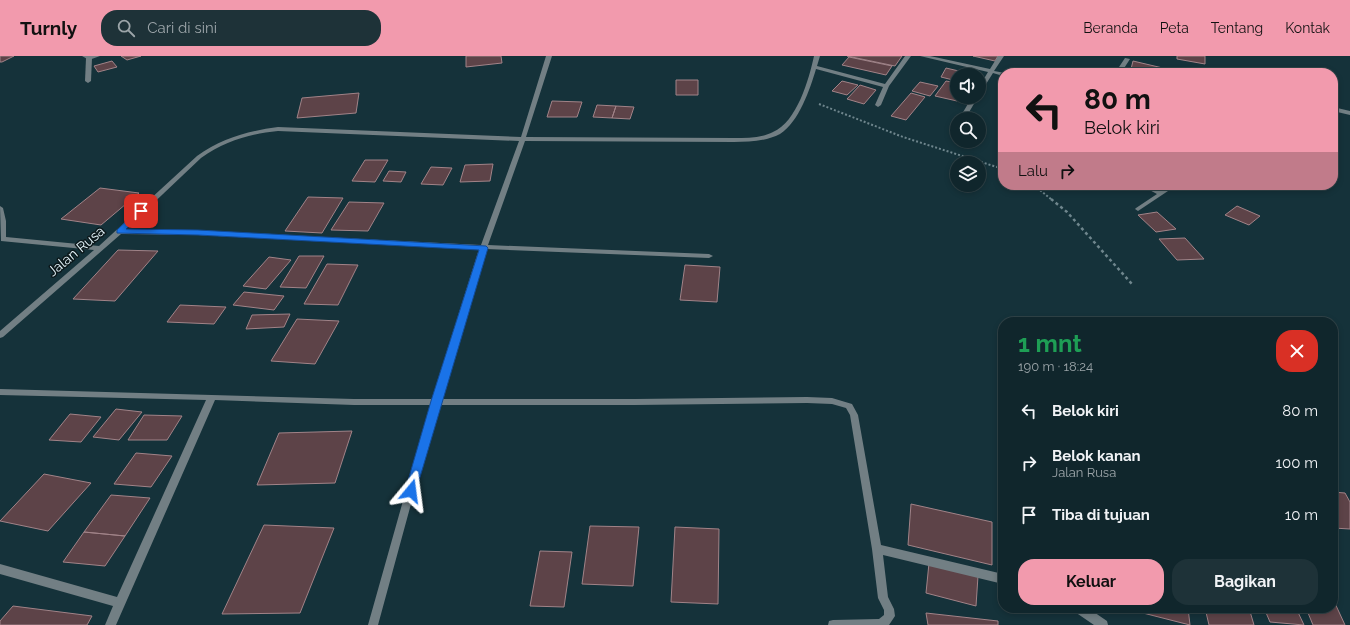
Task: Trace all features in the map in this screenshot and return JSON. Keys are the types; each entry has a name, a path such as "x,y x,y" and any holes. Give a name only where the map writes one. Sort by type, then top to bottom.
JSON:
{"street":[{"path":"88,81 87,57 97,56"},
{"path":"373,625 436,401 484,248 524,139 549,56"},
{"path":"802,98 815,67 817,56"},
{"path":"878,105 886,86 908,56"},
{"path":"923,56 998,73"},
{"path":"986,78 1001,56"},
{"path":"1121,68 1127,59"},
{"path":"815,67 886,86"},
{"name":"Jalan Rusa","path":"0,335 119,232 200,157 224,141 256,131 278,129 524,139 728,140 759,138 778,133 788,125 802,98"},
{"path":"1338,110 1350,114"},
{"path":"1154,190 1161,193"},
{"path":"1138,209 1166,190"},
{"path":"0,208 3,221 1,238 99,248"},
{"path":"119,232 198,232 484,248 709,256"},
{"path":"0,392 354,402 832,401 849,406 856,422 877,549 883,598 889,609 890,616 886,621 880,624 833,625"},
{"path":"110,625 212,397"},
{"path":"877,549 998,578"},
{"path":"0,569 120,603"},
{"path":"1086,613 1103,625"}],"path":[{"path":"802,98 903,137 998,167"},
{"path":"1040,190 1067,212 1132,284"}],"building":[{"path":"0,56 14,56 0,62"},
{"path":"121,56 141,56 127,60"},
{"path":"466,56 501,56 502,63 466,67"},
{"path":"847,56 902,56 895,66"},
{"path":"973,56 998,56 995,61"},
{"path":"1177,56 1205,56 1205,64 1177,59"},
{"path":"849,57 892,66 886,75 842,65"},
{"path":"112,61 117,67 98,72 94,66"},
{"path":"1133,61 1163,68 1131,68"},
{"path":"946,68 950,69 950,79 941,77"},
{"path":"676,80 698,80 698,95 676,95"},
{"path":"842,81 858,85 847,95 832,91"},
{"path":"946,81 950,82 950,99 935,96"},
{"path":"920,82 938,86 930,96 912,91"},
{"path":"860,85 876,90 864,104 847,99"},
{"path":"359,93 356,113 297,118 302,98"},
{"path":"911,93 925,97 906,120 891,116"},
{"path":"552,101 582,102 577,117 547,117"},
{"path":"597,105 616,106 612,118 593,117"},
{"path":"616,106 634,107 630,119 612,118"},
{"path":"365,160 388,160 375,182 352,181"},
{"path":"493,164 490,181 460,182 465,165"},
{"path":"431,167 452,168 443,185 421,184"},
{"path":"389,171 406,172 401,182 383,181"},
{"path":"100,188 139,193 101,225 61,219"},
{"path":"308,197 343,198 322,233 285,231"},
{"path":"349,202 384,203 368,231 331,230"},
{"path":"1237,206 1260,216 1249,225 1225,215"},
{"path":"1157,212 1176,229 1156,232 1138,215"},
{"path":"1185,238 1204,259 1177,260 1159,239"},
{"path":"118,250 158,251 115,301 73,299"},
{"path":"299,256 324,256 306,288 280,287"},
{"path":"269,257 291,260 266,289 243,286"},
{"path":"327,264 358,265 338,305 304,304"},
{"path":"685,265 720,267 717,302 680,300"},
{"path":"244,292 284,296 274,310 233,305"},
{"path":"180,305 226,307 214,324 167,322"},
{"path":"290,314 284,327 246,329 252,315"},
{"path":"297,319 339,321 315,364 271,361"},
{"path":"116,409 142,412 119,440 93,437"},
{"path":"70,414 101,417 81,442 49,440"},
{"path":"144,415 182,416 167,440 128,440"},
{"path":"352,431 335,483 257,485 279,433"},
{"path":"136,453 172,456 151,487 114,484"},
{"path":"44,474 91,483 48,531 0,521"},
{"path":"1338,492 1345,493 1350,502 1350,529 1338,528"},
{"path":"111,495 150,498 125,536 84,532"},
{"path":"911,504 992,522 992,565 908,545"},
{"path":"264,525 334,528 300,613 222,614"},
{"path":"590,526 639,527 633,586 582,584"},
{"path":"675,527 719,529 718,604 671,602"},
{"path":"84,532 125,536 105,566 63,562"},
{"path":"540,551 572,552 564,607 530,606"},
{"path":"929,563 978,576 976,606 926,593"},
{"path":"13,606 92,616 87,625 0,625 0,621"},
{"path":"1338,610 1345,625 1313,625 1308,613 1338,613"},
{"path":"926,613 998,621 998,625 928,625"},
{"path":"1143,613 1189,613 1190,625"},
{"path":"1206,613 1250,613 1254,625 1209,625"},
{"path":"1266,613 1298,613 1304,625 1270,622"}],"route":[{"path":"141,211 119,232 198,232 484,248 436,401 411,491"}]}
